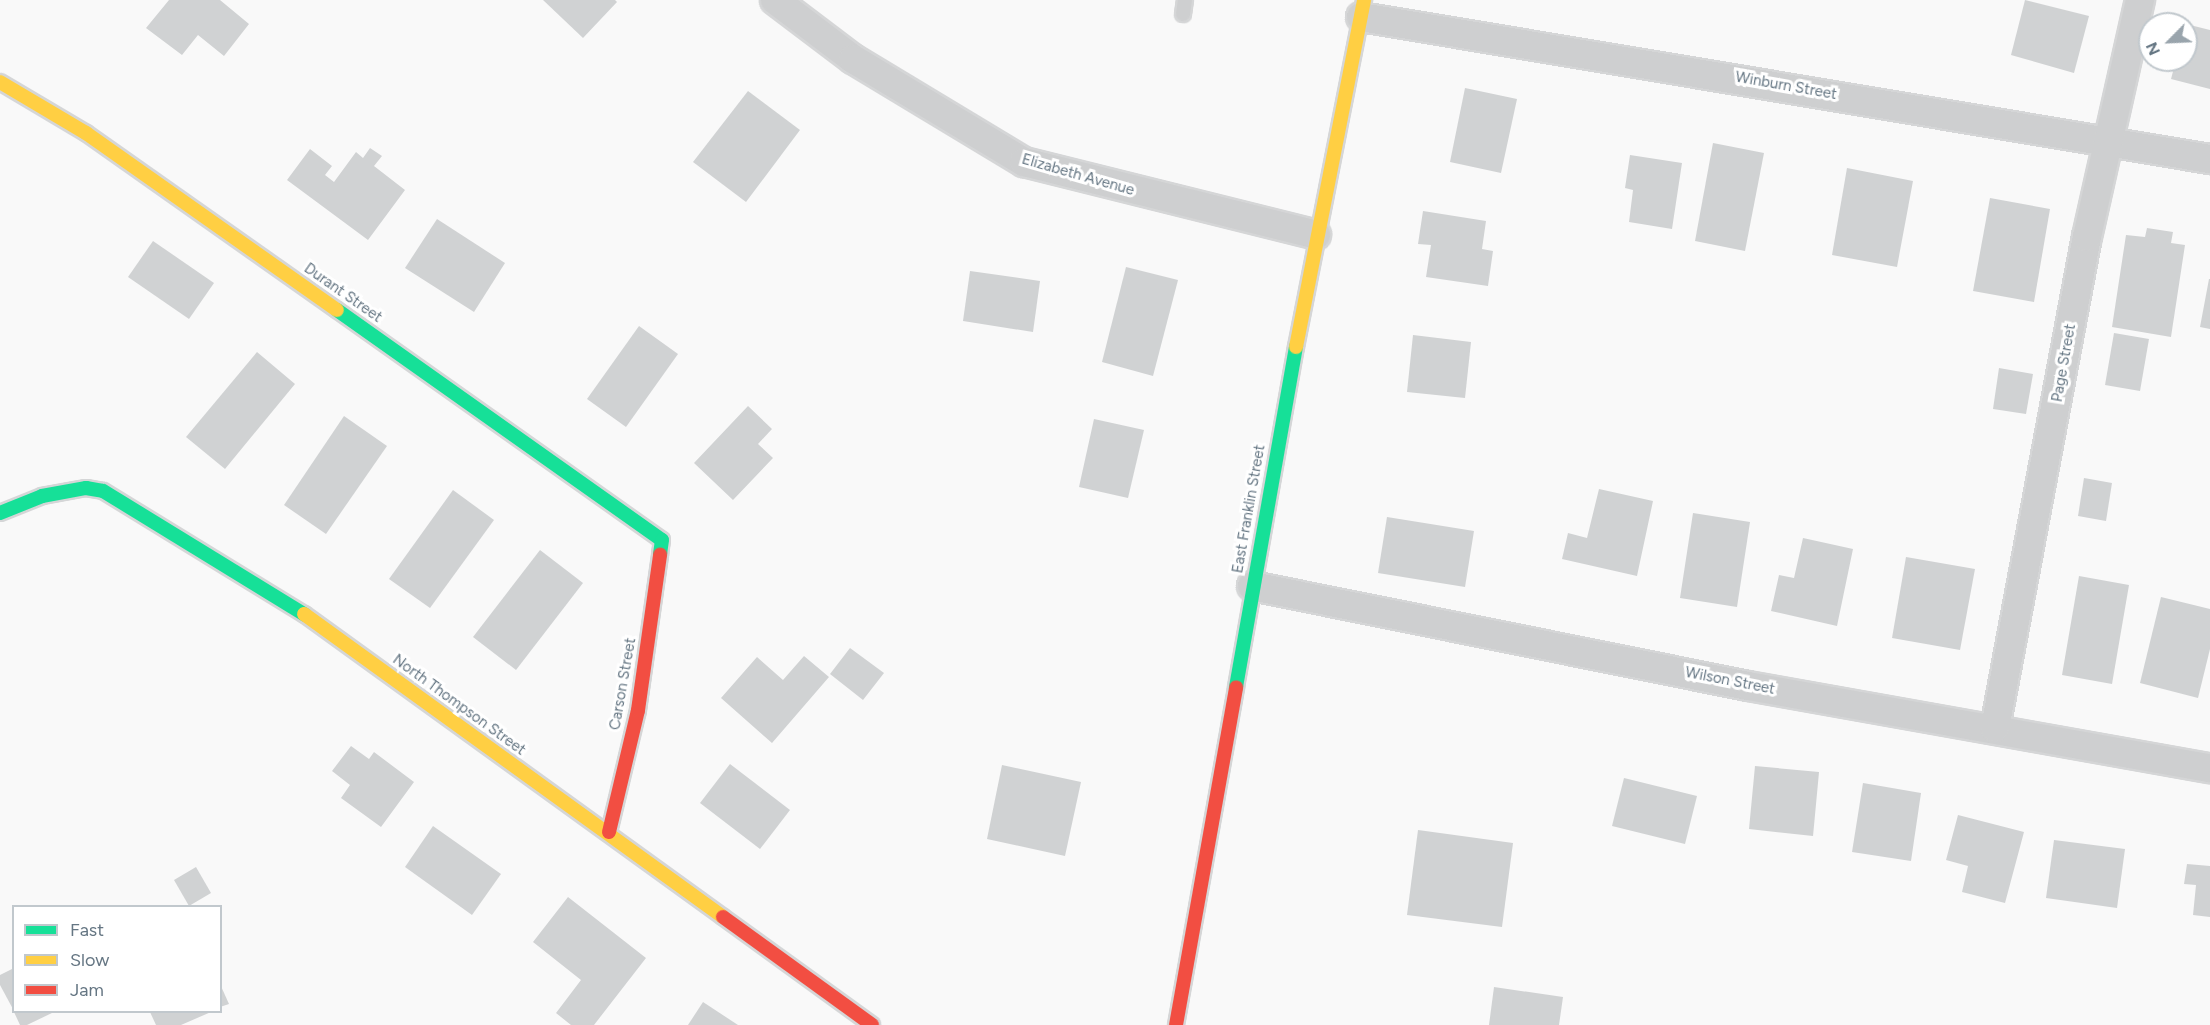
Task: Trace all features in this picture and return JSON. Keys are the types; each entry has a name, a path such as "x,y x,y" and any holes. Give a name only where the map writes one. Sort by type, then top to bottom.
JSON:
{"street":[{"name":"Elizabeth Avenue","path":"775,0 853,59 1024,162 1316,235"},
{"name":"Page Street","path":"1995,728 2106,144 2140,0"},
{"name":"East Franklin Street","path":"1176,1025 1316,235 1363,8"},
{"name":"Winburn Street","path":"1363,8 2106,144 2210,159"},
{"name":"Durant Street","path":"0,82 86,133 662,540"},
{"name":"North Thompson Street","path":"0,513 42,496 86,488 103,490 300,611 609,832 872,1025"},
{"name":"Carson Street","path":"609,832 638,710 662,540"},
{"name":"Wilson Street","path":"1252,586 1748,686 1995,728 2210,768"}],"building":[{"path":"169,0 220,0 249,24 224,56 198,35 182,55 146,28"},
{"path":"543,0 615,0 617,2 583,38"},
{"path":"2025,0 2089,16 2074,73 2011,55"},
{"path":"2198,27 2210,30 2210,89 2171,79 2173,72 2198,72"},
{"path":"1465,88 1517,99 1501,173 1450,162"},
{"path":"748,91 800,130 746,202 693,162"},
{"path":"1713,143 1764,153 1745,251 1695,241"},
{"path":"370,148 382,156 374,166 405,190 368,240 287,180 310,149 332,166 325,175 334,182 356,152 363,158"},
{"path":"1630,155 1682,163 1672,229 1629,222 1633,190 1625,188"},
{"path":"1847,168 1913,181 1897,267 1832,255"},
{"path":"1990,198 2050,209 2034,302 1973,291"},
{"path":"1423,211 1486,221 1482,249 1493,251 1488,286 1426,277 1431,245 1418,244"},
{"path":"437,219 505,263 474,312 405,268"},
{"path":"2147,228 2173,232 2171,243 2185,245 2171,337 2112,327 2126,235 2145,237"},
{"path":"153,241 214,283 189,319 128,277"},
{"path":"1126,267 1178,280 1153,376 1102,362"},
{"path":"970,271 1040,281 1033,332 963,321"},
{"path":"2210,279 2210,329 2200,327"},
{"path":"639,326 678,354 626,427 587,399"},
{"path":"2114,333 2149,339 2140,391 2105,385"},
{"path":"1413,335 1471,342 1465,398 1407,392"},
{"path":"257,352 295,384 225,469 186,437"},
{"path":"1999,368 2033,374 2026,414 1993,409"},
{"path":"748,406 772,429 758,444 773,458 733,500 694,463"},
{"path":"344,416 387,446 326,534 284,505"},
{"path":"1094,419 1144,430 1128,498 1079,487"},
{"path":"2084,478 2112,483 2106,521 2078,516"},
{"path":"1599,489 1653,501 1637,576 1562,559 1568,533 1587,538"},
{"path":"453,490 494,520 430,608 389,579"},
{"path":"1693,513 1750,522 1737,607 1680,598"},
{"path":"1387,517 1474,531 1465,587 1378,573"},
{"path":"1803,538 1853,549 1837,626 1771,611 1779,575 1794,578"},
{"path":"540,550 583,583 516,670 473,637"},
{"path":"1906,557 1975,569 1960,650 1892,638"},
{"path":"2079,576 2129,585 2112,684 2062,675"},
{"path":"2161,597 2210,609 2210,649 2198,698 2140,683"},
{"path":"850,648 884,673 863,700 830,674"},
{"path":"804,656 829,677 772,743 721,698 757,657 783,680"},
{"path":"351,746 369,759 374,752 414,782 381,827 341,798 350,785 332,771"},
{"path":"730,764 790,810 760,849 700,803"},
{"path":"1002,765 1081,782 1065,856 987,839"},
{"path":"1755,766 1819,772 1813,836 1749,829"},
{"path":"1624,778 1697,796 1685,844 1612,826"},
{"path":"1863,783 1921,793 1911,861 1852,852"},
{"path":"1958,815 2024,832 2005,903 1962,892 1968,866 1946,860"},
{"path":"433,826 501,874 472,915 405,867"},
{"path":"1418,830 1513,843 1502,927 1407,915"},
{"path":"2054,840 2125,849 2117,908 2046,898"},
{"path":"2187,864 2210,866 2210,917 2193,915 2196,885 2184,884"},
{"path":"196,867 211,893 188,905 174,880"},
{"path":"568,897 646,958 594,1025 571,1025 556,1013 581,980 533,942"},
{"path":"12,969 12,1007 0,985 0,975"},
{"path":"1494,987 1563,997 1559,1025 1489,1025"},
{"path":"222,988 229,1004 222,1006"},
{"path":"703,1002 738,1025 688,1025"},
{"path":"14,1013 52,1013 27,1025 20,1025"},
{"path":"150,1013 209,1013 181,1025 156,1025"}],"traffic: fast":[{"path":"337,310 662,540 660,555"},
{"path":"1236,687 1296,347"},
{"path":"0,513 42,496 86,488 103,491 304,614"}],"traffic: slow":[{"path":"1296,347 1364,0"},
{"path":"0,82 86,133 337,310"},
{"path":"304,614 723,917"}],"traffic: jam":[{"path":"609,832 638,710 660,555"},
{"path":"1176,1025 1236,687"},
{"path":"723,917 872,1025"}]}
